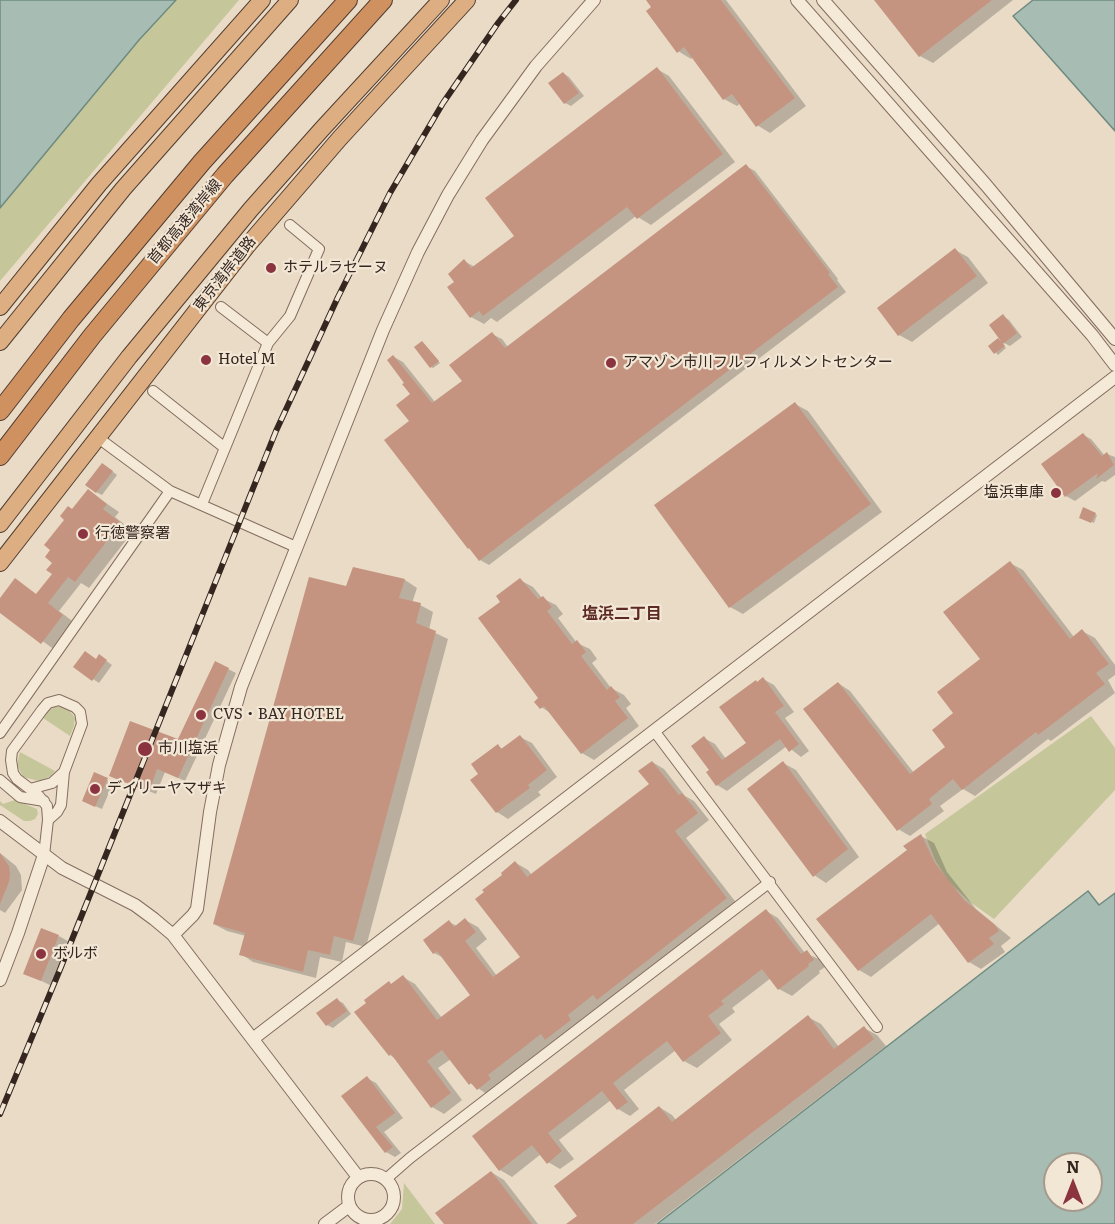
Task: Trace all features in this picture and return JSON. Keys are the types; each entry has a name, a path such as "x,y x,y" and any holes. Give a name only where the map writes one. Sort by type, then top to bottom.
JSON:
{"highway":[{"path":"0,308 99,184 262,0"},
{"path":"0,342 123,189 290,0"},
{"name":"首都高速湾岸線","path":"0,411 70,319 169,201 348,0"},
{"name":"首都高速湾岸線","path":"0,456 92,336 189,218 276,117 383,0"},
{"path":"338,49 394,0"},
{"name":"東京湾岸道路","path":"0,524 190,282 322,129 441,0"},
{"name":"東京湾岸道路","path":"0,563 247,246 296,188 467,0"}],"street":[{"path":"173,935 194,915 197,909 210,812 225,736 241,687 383,330 418,252 482,140 559,39 594,0"},
{"path":"797,0 1067,307 1115,365"},
{"path":"823,0 986,185 1115,339"},
{"path":"846,56 861,42"},
{"path":"971,199 986,185"},
{"path":"202,504 268,343 290,316 319,249 290,225"},
{"path":"1029,265 1042,253"},
{"path":"1067,307 1079,297"},
{"path":"221,307 268,343"},
{"path":"254,1038 1115,377"},
{"path":"153,391 225,448"},
{"path":"98,437 170,491 192,503 202,504 296,547"},
{"path":"0,733 170,491"},
{"path":"0,769 48,703 54,700 64,700 80,712 82,724 64,772 61,805 48,820"},
{"path":"654,732 770,882 877,1027"},
{"path":"0,980 44,855 48,820 44,801 13,773 12,752"},
{"path":"30,789 52,783 64,772"},
{"path":"0,780 20,797 44,801"},
{"path":"0,821 62,868 135,905 173,935 358,1177"},
{"path":"386,1179 410,1158 770,882"},
{"path":"373,1173 386,1179 394,1191 393,1207 388,1213 375,1220 367,1220 360,1217 350,1206 348,1199 350,1187 358,1177 373,1173"},
{"path":"325,1224 350,1206"}],"green space":[{"path":"0,0 239,0 0,281"},
{"path":"63,707 75,718 70,736 43,718 49,710"},
{"path":"1091,716 1115,748 1115,790 994,919 970,902 949,882 935,860 925,834"},
{"path":"20,752 55,771 51,776 39,781 23,777 17,765"},
{"path":"15,800 37,809 38,814 35,819 24,821 0,805 0,801 3,804"},
{"path":"404,1183 435,1224 390,1224 402,1209"}],"shaded area":[{"path":"0,0 176,0 139,40 0,208"},
{"path":"1033,0 1115,0 1115,131 1013,16"},
{"path":"1088,891 1099,905 1115,893 1115,1224 657,1224"}],"building":[{"path":"646,0 721,0 795,98 756,127 732,94 723,100 684,47 677,53 646,11 651,7"},
{"path":"874,0 992,0 919,57"},
{"path":"657,67 723,154 637,219 627,207 483,316 479,311 470,318 447,287 454,282 448,274 464,259 471,268 514,236 485,198"},
{"path":"563,72 579,93 564,104 548,83"},
{"name":"アマゾン市川フルフィルメントセンター","path":"746,164 830,273 828,274 838,287 479,561 384,440 409,421 396,405 410,394 387,360 393,355 432,403 462,381 449,365 492,332 505,348"},
{"path":"955,248 977,276 898,336 877,308"},
{"path":"1003,314 1017,333 1003,344 989,325"},
{"path":"998,338 1005,346 994,354 988,346"},
{"path":"422,341 439,361 430,368 414,347"},
{"path":"795,402 871,504 729,608 654,505"},
{"path":"1083,433 1102,456 1107,452 1114,465 1096,479 1098,473 1065,497 1041,464"},
{"path":"102,463 113,471 96,493 85,485"},
{"name":"行徳警察署","path":"88,489 107,504 103,509 121,523 75,582 68,577 48,603 63,615 41,644 0,613 0,598 15,578 36,594 52,574 46,570 52,563 45,557 50,550 44,545 64,520 60,516 68,506 72,509"},
{"path":"1083,507 1096,513 1091,523 1079,518"},
{"path":"1010,561 1070,639 1082,629 1109,664 1096,673 1105,684 1038,735 1036,732 962,790 953,779 929,799 932,804 897,831 803,709 838,682 910,774 945,747 932,730 953,713 937,692 980,659 943,612"},
{"path":"353,567 405,579 399,598 421,603 416,623 436,631 353,941 334,936 330,955 308,950 303,972 239,955 245,933 213,924 309,577 346,586"},
{"path":"520,578 538,599 543,596 552,607 547,611 572,644 577,640 586,652 581,656 607,690 611,686 620,697 615,701 628,718 581,754 544,706 540,709 534,702 538,698 478,618 500,602 496,596"},
{"path":"85,651 96,659 99,654 107,660 92,681 73,667"},
{"path":"215,661 229,668 178,778 157,769 149,792 109,776 130,721 178,739"},
{"path":"763,677 784,706 775,712 799,744 789,752 780,739 716,786 706,772 709,770 691,746 704,736 722,760 746,743 719,707"},
{"path":"520,735 547,770 528,785 530,788 496,813 470,780 478,774 471,764 498,744 501,749"},
{"path":"652,761 679,795 682,793 698,813 675,831 727,898 597,1000 593,995 568,1015 571,1020 545,1040 541,1034 488,1075 491,1079 477,1090 471,1083 469,1085 442,1050 427,1061 451,1093 431,1108 391,1054 389,1056 354,1012 366,1003 364,1000 389,981 391,984 403,975 437,1020 470,995 437,951 433,954 423,940 449,920 454,927 465,918 476,932 465,941 493,977 520,957 475,899 515,861 527,877 649,784 638,771"},
{"path":"783,761 848,849 813,877 747,789"},
{"path":"94,772 108,778 95,807 82,801"},
{"path":"921,834 935,863 964,900 994,924 999,931 989,938 994,944 968,963 931,914 858,971 816,919 907,850 903,846"},
{"path":"0,853 9,866 10,874 0,904"},
{"path":"766,909 801,954 807,950 814,960 808,964 809,966 778,990 762,969 721,1001 724,1004 708,1016 721,1033 683,1062 667,1041 613,1083 628,1102 617,1110 602,1091 548,1133 562,1151 547,1164 532,1145 499,1171 472,1136"},
{"name":"ボルボ","path":"41,928 59,935 41,981 23,974"},
{"path":"337,998 347,1011 326,1026 316,1013"},
{"path":"808,1015 834,1049 864,1026 874,1039 633,1224 566,1224 577,1216 554,1186 659,1106 672,1122"},
{"path":"367,1076 395,1113 376,1127 393,1147 385,1153 341,1096"},
{"path":"491,1171 532,1224 444,1224 435,1213"}],"railway":[{"path":"0,1114 276,431 338,297 390,193 443,103 516,0"}],"place":[{"name":"ホテルラセーヌ","path":"271,268"},
{"name":"Hotel M","path":"206,360"},
{"name":"アマゾン市川フルフィルメントセンター","path":"611,363"},
{"name":"塩浜車庫","path":"1056,493"},
{"name":"行徳警察署","path":"83,534"},
{"name":"CVS・BAY HOTEL","path":"201,715"},
{"name":"市川塩浜","path":"145,749"},
{"name":"デイリーヤマザキ","path":"95,789"},
{"name":"ボルボ","path":"41,954"}],"district":[{"name":"塩浜二丁目","path":"622,614"}]}
